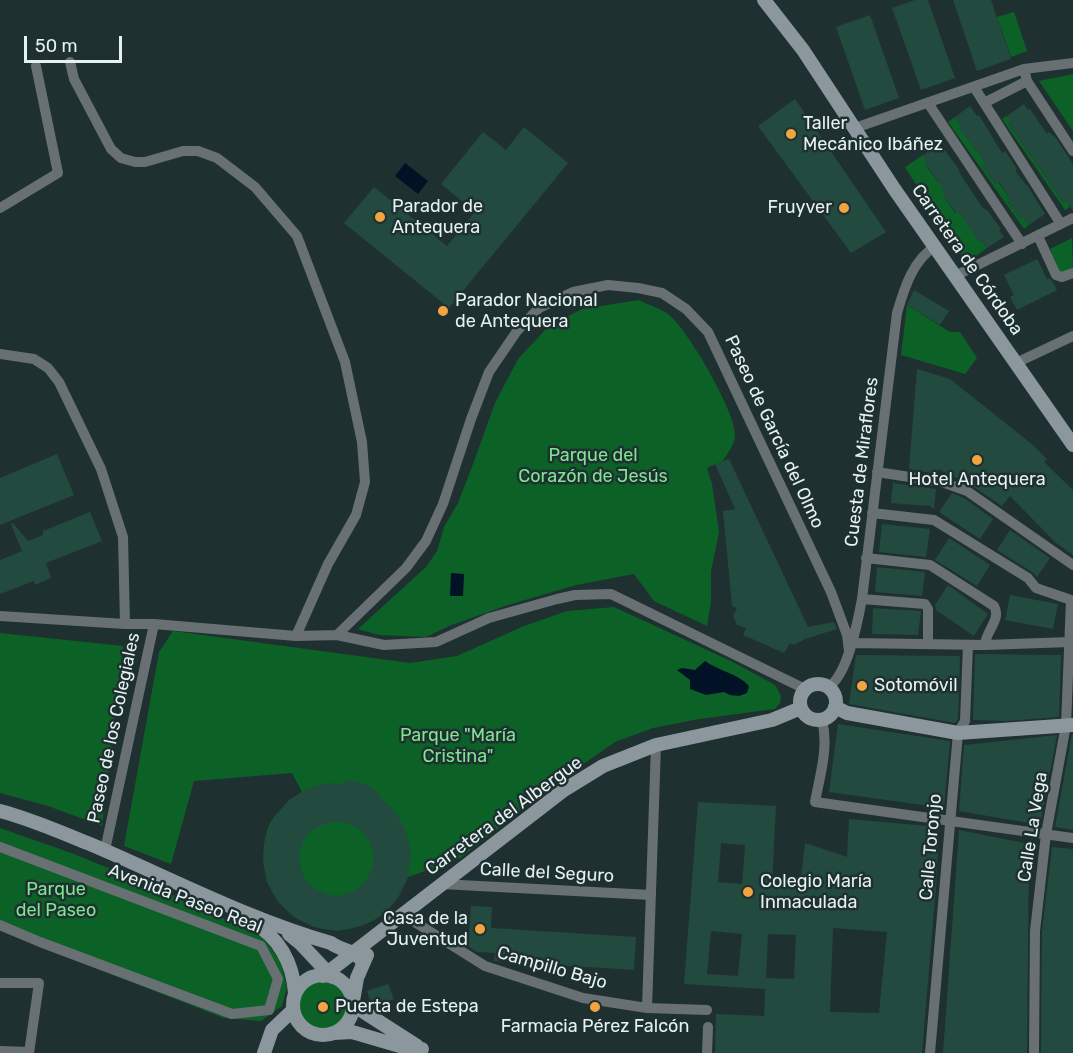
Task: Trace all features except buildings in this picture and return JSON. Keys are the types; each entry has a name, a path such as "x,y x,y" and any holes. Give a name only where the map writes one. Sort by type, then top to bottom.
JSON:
{"street":[{"name":"Carretera de Córdoba","path":"764,0 803,50 895,190 957,275 1073,445"},
{"path":"70,62 74,79 111,149 122,158 145,162 183,151 198,151 216,158 255,187 297,236 345,362 363,442 365,482 356,515 328,564 296,636"},
{"path":"855,128 1024,69 1073,63"},
{"path":"0,208 58,173 36,66"},
{"path":"1024,69 1027,81 1073,151"},
{"path":"984,103 1027,81"},
{"path":"957,275 1069,222 974,87"},
{"path":"928,103 1022,244"},
{"path":"1038,236 1056,275 1062,277 1073,273"},
{"name":"Cuesta de Miraflores","path":"828,687 834,683 851,647 862,599 897,313 903,292 921,256 936,246"},
{"name":"Paseo de García del Olmo","path":"337,635 406,568 426,541 443,504 471,418 489,372 517,331 539,308 573,292 608,285 638,288 662,294 686,309 708,332 831,592 851,647"},
{"path":"1016,363 1073,336"},
{"path":"0,354 34,359 48,368 59,382 101,469 123,537 125,624"},
{"path":"877,472 942,482 967,491 1073,564"},
{"path":"872,513 934,520 1028,578 1036,588 1071,600 1072,606"},
{"path":"866,558 930,565 994,606 997,614 985,638 985,645"},
{"path":"154,624 296,636 337,635 384,645 436,642 489,618 557,599 575,595 611,594 805,689"},
{"path":"862,599 925,604 928,609 928,644"},
{"name":"Calle La Vega","path":"1034,1053 1035,930 1046,834 1070,725 1072,606"},
{"name":"Paseo de los Colegiales","path":"0,616 154,624 105,850"},
{"path":"851,647 1070,642"},
{"name":"Calle Toronjo","path":"930,1053 949,820 958,733 964,721 968,645"},
{"path":"816,685 828,687 834,694 836,707 832,715 822,720 808,718 801,708 801,694 805,689 816,685"},
{"path":"836,707 847,713 958,733 1070,725"},
{"name":"Carretera del Albergue","path":"328,975 352,952 564,790 603,766 656,745 772,720 801,708"},
{"path":"822,720 826,733 825,747 815,802 1073,838"},
{"path":"647,1008 656,745"},
{"name":"Avenida Paseo Real","path":"0,811 28,818 105,850 230,907 331,943 360,956 363,963"},
{"name":"Avenida Paseo Real","path":"0,847 261,946 278,979 269,1010 232,1014 0,925"},
{"name":"Calle del Seguro","path":"441,884 651,895"},
{"name":"Avenida Paseo Real","path":"230,907 266,931 278,944 289,963 296,993"},
{"name":"Campillo Bajo","path":"402,914 485,966 583,998 647,1008 707,1010"},
{"name":"Avenida Paseo Real","path":"268,922 291,935 328,975"},
{"name":"Carretera del Albergue","path":"331,943 356,940 381,930"},
{"name":"Carretera del Albergue","path":"353,1003 357,978 381,930"},
{"path":"289,963 292,949 302,945"},
{"path":"328,975 346,987 353,1003 428,1052 352,1032 316,1034 308,1031 296,1019 293,1010 296,993 305,981 328,975"},
{"path":"0,983 39,983 29,1052 0,1051"},
{"path":"333,1034 349,1021 353,1003"},
{"path":"264,1053 272,1030 293,1010"},
{"path":"707,1053 708,1027"}],"green space":[{"path":"1014,12 1027,51 1011,57 997,17"},
{"path":"1073,74 1073,131 1039,81"},
{"path":"1007,116 1011,121 1008,123 1063,202 1066,200 1070,207 1065,210 1002,119"},
{"path":"955,117 960,128 986,163 983,166 995,184 998,182 1010,199 1008,202 1020,218 1023,217 1029,225 1024,229 948,122"},
{"path":"923,155 927,162 925,164 938,182 940,180 945,187 942,188 946,193 943,195 955,213 958,211 963,218 966,217 979,242 981,240 987,248 972,259 963,258 905,167"},
{"path":"1072,238 1073,267 1062,273 1050,249"},
{"name":"Parque del Corazón de Jesús","path":"639,300 668,314 687,336 720,391 733,425 735,439 729,452 723,461 707,468 712,484 719,532 711,571 711,601 707,626 654,601 634,574 576,585 508,605 449,626 426,637 379,635 358,629 426,567 437,551 444,527 458,503 495,403 518,359 548,327 582,309"},
{"path":"907,305 950,332 960,332 977,358 965,374 901,355"},
{"name":"Parque \"María Cristina\"","path":"614,607 731,661 775,685 781,696 780,703 775,709 699,719 653,728 615,742 556,783 459,859 408,877 394,902 383,914 349,929 331,930 299,919 286,909 268,882 264,865 264,847 268,827 277,814 302,792 292,773 194,781 171,864 124,846 159,652 173,631 410,663 457,656 524,626 567,611"},
{"path":"0,633 123,646 102,826 48,806 0,793"},
{"name":"Parque del Paseo","path":"0,828 74,854 140,881 263,938 280,960 287,987 282,1006 261,1021 224,1018 0,931"},
{"path":"323,980 341,987 348,1005 341,1023 323,1030 305,1023 298,1005 305,987"}],"water":[{"path":"405,163 428,181 418,194 395,176"},
{"path":"451,573 464,574 463,596 450,596"},
{"path":"705,661 744,682 749,686 747,693 739,696 724,692 706,695 690,689 690,680 677,670 682,668 695,670"}],"place":[{"name":"Taller Mecánico Ibáñez","path":"791,134"},
{"name":"Fruyver","path":"844,208"},
{"name":"Parador de Antequera","path":"380,217"},
{"name":"Parador Nacional de Antequera","path":"443,311"},
{"name":"Hotel Antequera","path":"977,460"},
{"name":"Sotomóvil","path":"862,686"},
{"name":"Colegio María Inmaculada","path":"748,892"},
{"name":"Casa de la Juventud","path":"480,929"},
{"name":"Puerta de Estepa","path":"323,1007"},
{"name":"Farmacia Pérez Falcón","path":"595,1007"}]}
